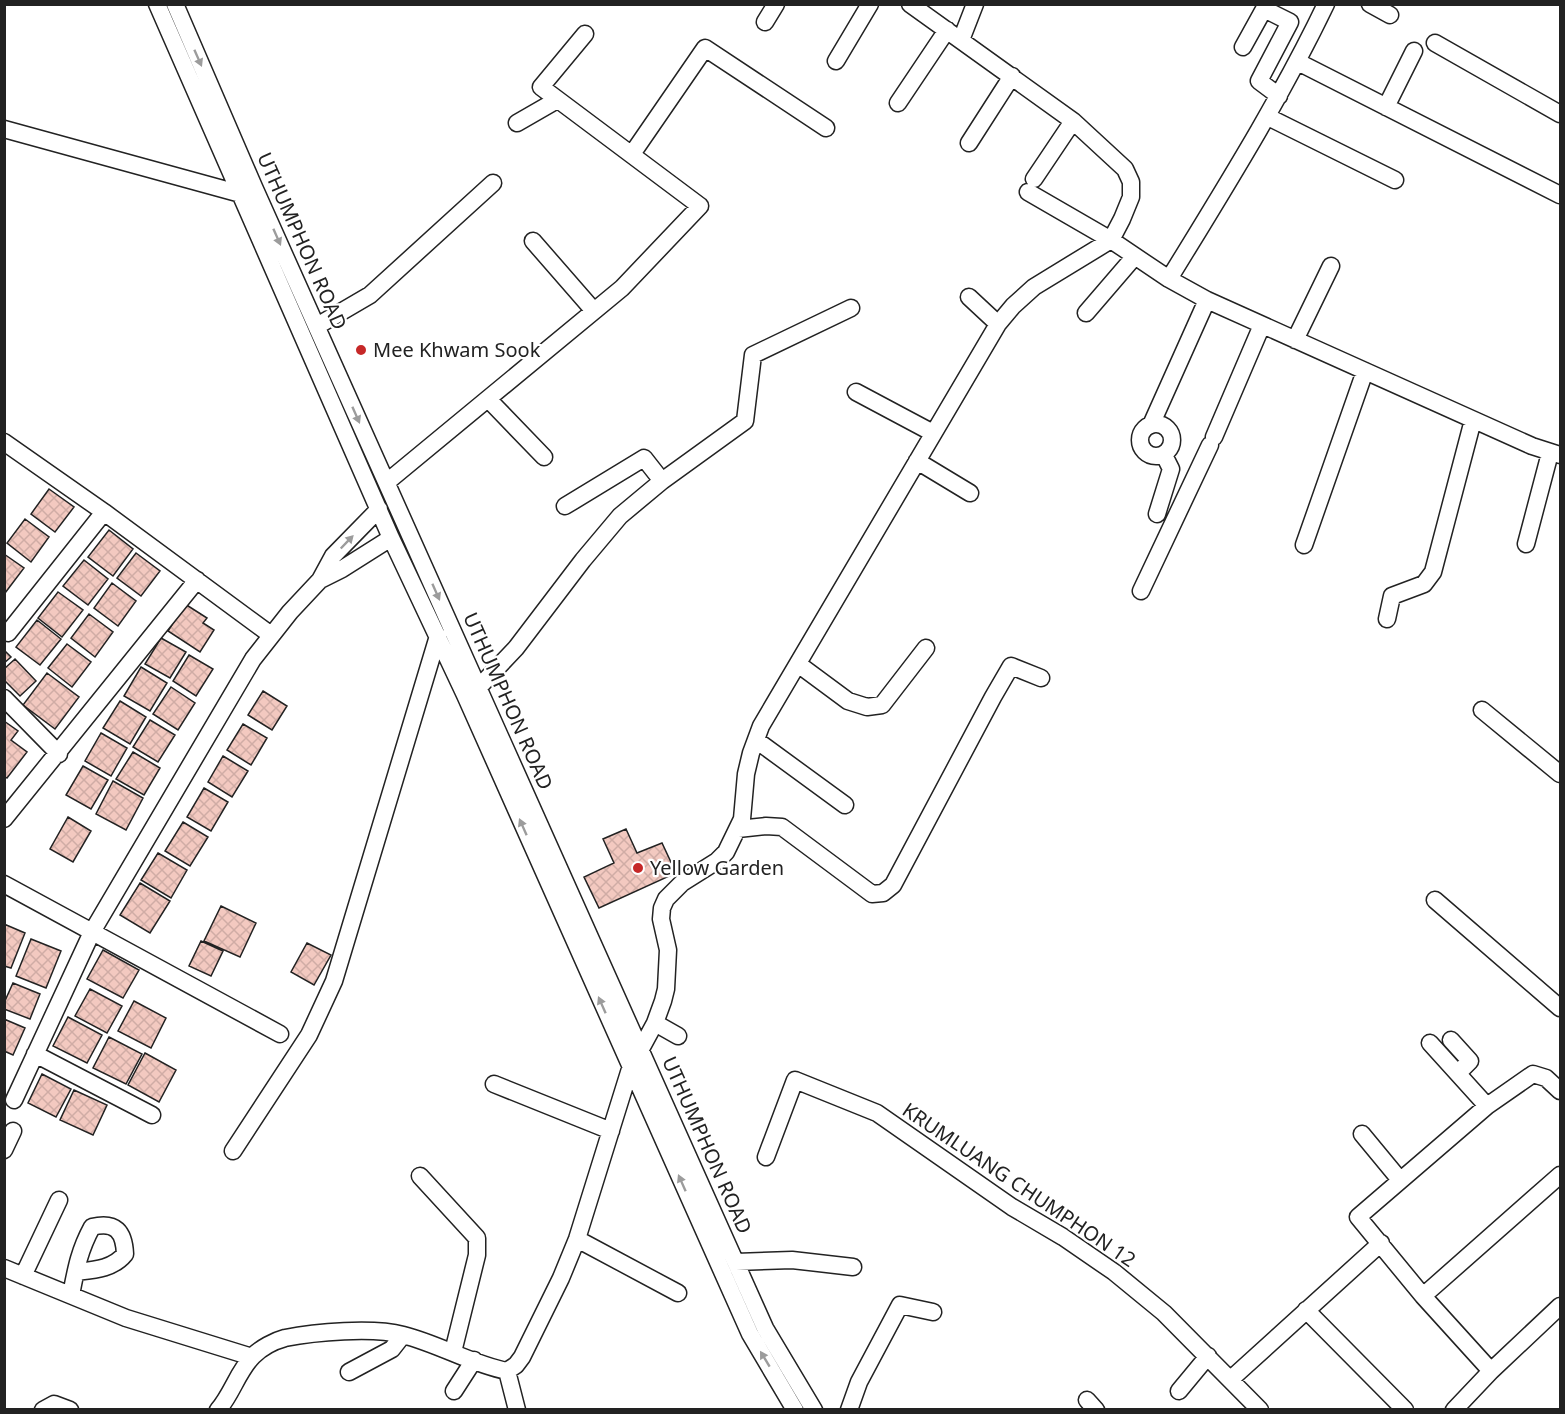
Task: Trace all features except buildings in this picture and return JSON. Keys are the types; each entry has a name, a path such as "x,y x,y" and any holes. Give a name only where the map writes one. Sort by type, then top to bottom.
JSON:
{"street":[{"name":"UTHUMPHON ROAD","path":"158,4 391,538 438,636 750,1334 795,1410"},
{"name":"UTHUMPHON ROAD","path":"175,4 316,326 765,1328 814,1410"},
{"path":"765,21 776,4"},
{"path":"836,61 870,4"},
{"path":"218,1410 252,1357 283,1338 335,1333 382,1332 403,1335 491,1368 507,1371 516,1365 561,1278 577,1239 630,1069 655,1023 666,989 668,950 661,919 666,899 682,883 717,861 726,852 742,819 746,774 761,726 998,324 1013,306 1034,287 1111,240 1122,219 1131,196 1131,182 1125,170 1073,121 910,4"},
{"path":"961,40 975,4"},
{"path":"1169,279 1268,117 1326,4"},
{"path":"1370,4 1390,15"},
{"path":"1243,47 1264,9 1290,22 1259,81 1279,96"},
{"path":"898,103 947,30"},
{"path":"387,482 622,288 700,206 541,87 585,34"},
{"path":"1435,44 1560,114"},
{"path":"632,154 705,48 826,128"},
{"path":"1386,107 1414,51"},
{"path":"1298,62 1560,195"},
{"path":"969,142 1012,76"},
{"path":"517,123 557,100"},
{"path":"1268,117 1395,180"},
{"path":"1073,121 1031,186 1169,279 1207,300 1473,420 1555,454 1526,544"},
{"path":"4,129 241,194"},
{"path":"316,326 369,294 493,183"},
{"path":"533,241 594,311"},
{"path":"1086,313 1136,256"},
{"path":"1295,340 1331,266"},
{"path":"969,297 998,324"},
{"path":"1151,425 1159,424 1172,434 1173,442 1170,450 1164,455 1151,455 1142,446 1142,434 1151,425 1207,300"},
{"path":"479,687 516,648 583,560 620,516 662,481 745,421 753,355 851,308"},
{"path":"1142,591 1212,441 1262,325"},
{"path":"1304,545 1365,371"},
{"path":"856,392 933,433"},
{"path":"488,399 544,458"},
{"path":"1387,619 1392,596 1424,584 1433,572 1473,420"},
{"path":"6,446 104,512 271,635"},
{"path":"1157,514 1171,469 1164,455"},
{"path":"565,506 644,458 662,481"},
{"path":"917,461 970,493"},
{"path":"14,1100 92,932 253,659 290,612 320,580 333,556 379,509"},
{"path":"8,633 104,512"},
{"path":"320,580 391,538"},
{"path":"4,819 59,754 197,580"},
{"path":"233,1151 309,1035 334,981 438,636"},
{"path":"798,664 848,701 867,707 882,705 926,648"},
{"path":"738,829 782,827 872,894 884,894 892,885 1011,666 1041,678"},
{"path":"4,698 59,754"},
{"path":"1482,710 1560,774"},
{"path":"756,740 845,805"},
{"path":"6,888 280,1034"},
{"path":"1435,900 1560,1008"},
{"path":"655,1023 678,1036"},
{"path":"1451,1040 1470,1061 1458,1073"},
{"path":"1430,1043 1487,1106"},
{"path":"35,1054 152,1115"},
{"path":"1491,1371 1423,1296 1358,1217 1487,1106 1533,1074 1546,1078 1560,1091"},
{"name":"KRUMLUANG CHUMPHON 12","path":"766,1157 795,1080 877,1113 1012,1207 1114,1272 1164,1312 1260,1410"},
{"path":"494,1084 611,1131"},
{"path":"4,1150 13,1131"},
{"path":"1362,1134 1400,1180"},
{"path":"1423,1296 1560,1175"},
{"path":"420,1176 477,1238 477,1255 453,1352"},
{"path":"23,1276 59,1200"},
{"path":"577,1239 678,1293"},
{"path":"1231,1379 1381,1243"},
{"path":"736,1262 792,1260 853,1267"},
{"path":"4,1268 126,1318 252,1357"},
{"path":"71,1295 76,1272"},
{"path":"849,1410 859,1382 900,1305 933,1312"},
{"path":"1454,1410 1491,1371 1560,1306"},
{"path":"1306,1310 1405,1410"},
{"path":"349,1372 392,1349 403,1335"},
{"path":"1179,1391 1208,1356"},
{"path":"454,1390 474,1360"},
{"path":"507,1371 517,1410"},
{"path":"43,1410 54,1404 70,1410"}],"place":[{"name":"Mee Khwam Sook","path":"361,350"},
{"name":"Yellow Garden","path":"638,868"}]}
